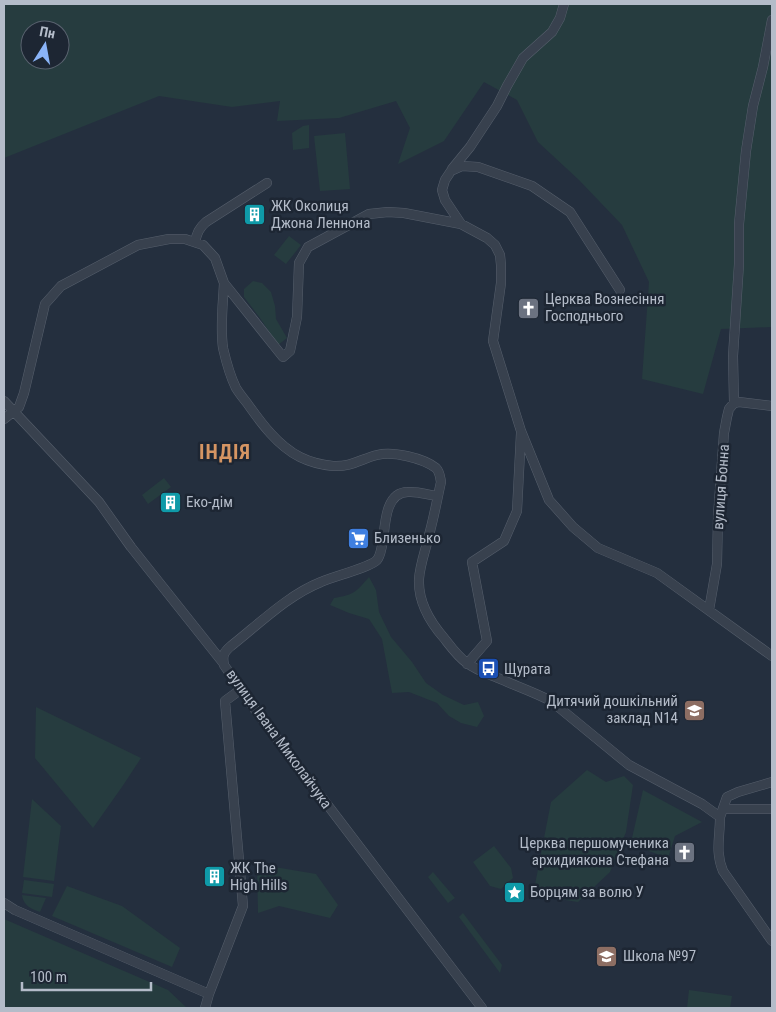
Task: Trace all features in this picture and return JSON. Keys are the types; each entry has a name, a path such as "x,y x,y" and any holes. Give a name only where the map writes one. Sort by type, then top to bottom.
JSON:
{"street":[{"path":"461,224 445,200 442,190 444,180 497,106 523,58 552,32 560,18 564,4"},
{"path":"772,20 753,106 746,151 739,224 739,264 733,356 734,404 739,402 772,406"},
{"path":"451,171 462,166 478,167 532,186 570,212 620,290"},
{"path":"195,242 197,231 206,222 267,183"},
{"path":"4,420 18,407 24,393 45,304 61,286 138,245 169,239 185,239 203,245 215,258 224,283 283,357 290,351 297,317 300,263 308,248 369,214 404,213 461,224 487,238 495,245 500,255 501,283 493,341 521,431 549,500 573,527 598,548 651,570 772,656"},
{"path":"224,283 223,348 229,369 236,389 256,417 277,440 301,458 316,463 345,466 378,455 399,455 426,463 440,474 441,482 421,567 420,592 422,602 437,630 467,664 551,701 630,765 702,804 722,813 772,809"},
{"path":"4,401 99,502 131,547 224,665"},
{"name":"вулиця Бонна","path":"709,610 718,564 718,516 724,433 729,409 734,404"},
{"path":"467,664 487,641 472,562 504,541 517,511 521,431"},
{"name":"вулиця Івана Миколайчука","path":"438,496 407,492 395,497 388,511 377,560 369,565 319,582 292,597 225,652 222,657 224,665 240,690 482,1008"},
{"path":"205,1008 243,906 225,701 240,690"},
{"path":"772,782 727,797 722,813 718,853 723,871 772,941"},
{"path":"4,903 15,910 209,994"}],"green space":[{"path":"4,4 772,4 772,327 721,329 703,394 642,379 649,282 622,225 579,180 538,142 517,100 484,82 444,141 398,164 410,128 396,101 339,118 277,121 280,101 232,107 159,96 4,158"},
{"path":"309,125 309,148 293,150 292,133 303,126"},
{"path":"345,133 350,189 320,191 314,136"},
{"path":"289,236 301,245 286,264 274,255"},
{"path":"253,281 262,283 271,292 276,319 287,338 278,345 244,297 244,289"},
{"path":"164,478 171,487 148,504 142,495"},
{"path":"369,577 376,590 379,612 391,637 412,662 426,683 443,695 464,705 478,702 484,716 477,727 461,723 449,716 437,703 409,692 392,693 382,639 369,619 330,605 334,598 346,596 354,592"},
{"path":"36,707 141,758 93,828 35,758"},
{"path":"587,770 606,782 624,776 633,785 626,832 610,872 578,902 533,895 551,802"},
{"path":"643,790 702,822 675,836 668,858 646,850 648,844 632,838"},
{"path":"32,799 61,826 54,881 23,877"},
{"path":"494,846 511,868 513,878 501,889 490,886 473,862"},
{"path":"257,864 316,874 338,905 330,918 279,906 258,913"},
{"path":"433,872 455,898 448,903 428,877"},
{"path":"24,880 54,884 52,897 22,893"},
{"path":"67,886 122,906 180,948 172,967 52,916"},
{"path":"22,895 46,898 40,912 28,906"},
{"path":"463,913 502,965 500,973 459,917"},
{"path":"4,919 168,990 187,1008 4,1008"},
{"path":"689,990 732,996 730,1008 687,1008"}],"place":[{"name":"ЖК Околиця Джона Леннона","path":"255,215"},
{"name":"Церква Вознесіння Господнього","path":"529,308"},
{"name":"Еко-дім","path":"170,502"},
{"name":"Близенько","path":"358,538"},
{"name":"Щурата","path":"488,669"},
{"name":"Дитячий дошкільний заклад N14","path":"694,710"},
{"name":"Церква першомученика архидиякона Стефана","path":"685,852"},
{"name":"ЖК The High Hills","path":"214,877"},
{"name":"Борцям за волю У","path":"514,892"},
{"name":"Школа №97","path":"607,956"}],"district":[{"name":"ІНДІЯ","path":"225,452"}]}
